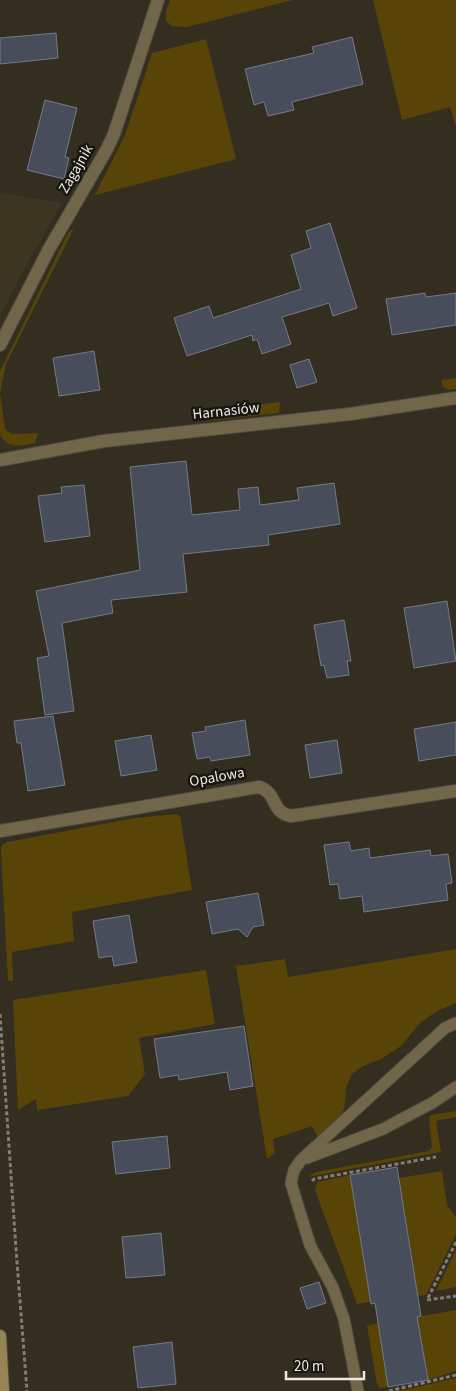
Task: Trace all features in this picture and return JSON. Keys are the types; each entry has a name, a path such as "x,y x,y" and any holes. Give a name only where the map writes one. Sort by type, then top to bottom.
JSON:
{"main road":[{"path":"0,1336 3,1391"}],"street":[{"name":"Zagajnik","path":"0,345 49,249 110,141 158,0"},
{"name":"Harnasiów","path":"0,460 104,441 350,414 456,398"},
{"name":"Opalowa","path":"0,831 259,786 270,793 283,815 291,816 456,791"}],"lane":[{"path":"358,1391 344,1319 333,1288 310,1245 291,1183 294,1170 301,1160 445,1028 456,1023"},
{"path":"301,1160 383,1129 432,1103 456,1087"}],"path":[{"path":"0,1014 27,1391"},
{"path":"309,1188 310,1182 314,1179 436,1158"},
{"path":"456,1242 427,1300 456,1296"},
{"path":"389,1391 456,1375"}],"shaded area":[{"path":"170,0 293,0 187,27 172,26 166,21 166,11"},
{"path":"373,0 456,0 456,126 450,107 402,120"},
{"path":"206,39 236,159 95,195 125,135 152,53"},
{"path":"0,193 62,203 29,260 0,316"},
{"path":"74,228 6,364 0,393 0,371 68,233"},
{"path":"456,378 456,389 449,390 443,387 441,380"},
{"path":"0,393 5,429 12,434 38,433 35,443 15,445 7,443 0,435"},
{"path":"280,402 279,413 207,421 202,412"},
{"path":"177,814 180,816 192,890 72,912 74,941 12,952 13,981 8,981 2,845 7,842 135,818"},
{"path":"456,949 456,1003 437,1011 420,1023 401,1046 381,1059 363,1066 351,1075 346,1088 344,1110 334,1124 318,1138 312,1126 273,1139 275,1153 267,1159 236,966 285,959 288,977"},
{"path":"206,970 215,1024 139,1038 145,1074 128,1096 37,1110 36,1099 18,1110 13,1000"},
{"path":"456,1111 456,1117 436,1121 441,1152 308,1177 316,1172 429,1151 432,1147 429,1119 431,1115"},
{"path":"442,1171 447,1205 456,1217 456,1234 426,1295 418,1296 399,1178"},
{"path":"350,1175 371,1302 357,1304 315,1190 317,1182"},
{"path":"456,1250 456,1287 436,1291"},
{"path":"456,1310 456,1371 428,1380 417,1317"},
{"path":"378,1323 388,1387 380,1388 377,1384 367,1326"},
{"path":"456,1378 456,1391 400,1391 452,1379"}],"building":[{"path":"56,33 58,58 0,64 0,38"},
{"path":"352,37 363,84 292,102 294,110 268,116 264,102 254,105 245,69 314,53 312,47"},
{"path":"45,100 77,108 65,157 69,158 64,179 27,170"},
{"path":"330,223 357,308 333,316 329,303 282,317 291,344 262,354 257,339 253,341 252,335 187,356 174,318 209,306 213,318 301,289 291,255 311,248 306,231"},
{"path":"425,293 426,297 456,293 456,325 392,335 386,299"},
{"path":"94,351 100,390 59,396 53,358"},
{"path":"309,359 317,382 297,388 290,365"},
{"path":"186,461 192,515 240,510 238,489 258,487 260,505 299,500 297,488 334,483 340,524 268,535 269,545 183,554 187,592 111,600 113,613 62,623 74,711 45,715 37,658 49,656 36,591 140,570 130,467"},
{"path":"84,485 90,536 45,542 38,496 62,493 61,487"},
{"path":"447,601 456,661 414,668 404,608"},
{"path":"344,620 351,661 347,661 349,675 327,678 324,665 321,666 314,625"},
{"path":"53,716 65,785 28,791 21,743 17,743 14,721"},
{"path":"245,720 250,755 211,761 210,757 197,759 192,733 206,731 205,727"},
{"path":"456,722 456,755 419,761 414,729"},
{"path":"151,735 157,770 121,776 115,741"},
{"path":"337,740 342,773 310,778 305,745"},
{"path":"349,842 351,851 369,848 370,858 430,850 431,856 448,854 452,883 446,884 448,900 364,912 362,896 340,899 338,884 330,885 324,845"},
{"path":"258,893 264,925 253,927 247,937 238,929 212,934 206,902"},
{"path":"129,915 137,962 114,966 112,956 99,958 93,921"},
{"path":"244,1026 253,1086 230,1090 227,1072 179,1080 178,1075 160,1078 154,1039"},
{"path":"167,1136 170,1168 116,1174 112,1142"},
{"path":"397,1167 421,1316 417,1317 428,1380 388,1387 375,1303 371,1304 350,1175"},
{"path":"161,1233 165,1275 126,1278 122,1237"},
{"path":"319,1282 326,1303 307,1309 300,1288"},
{"path":"172,1342 176,1384 138,1388 133,1347"}]}
